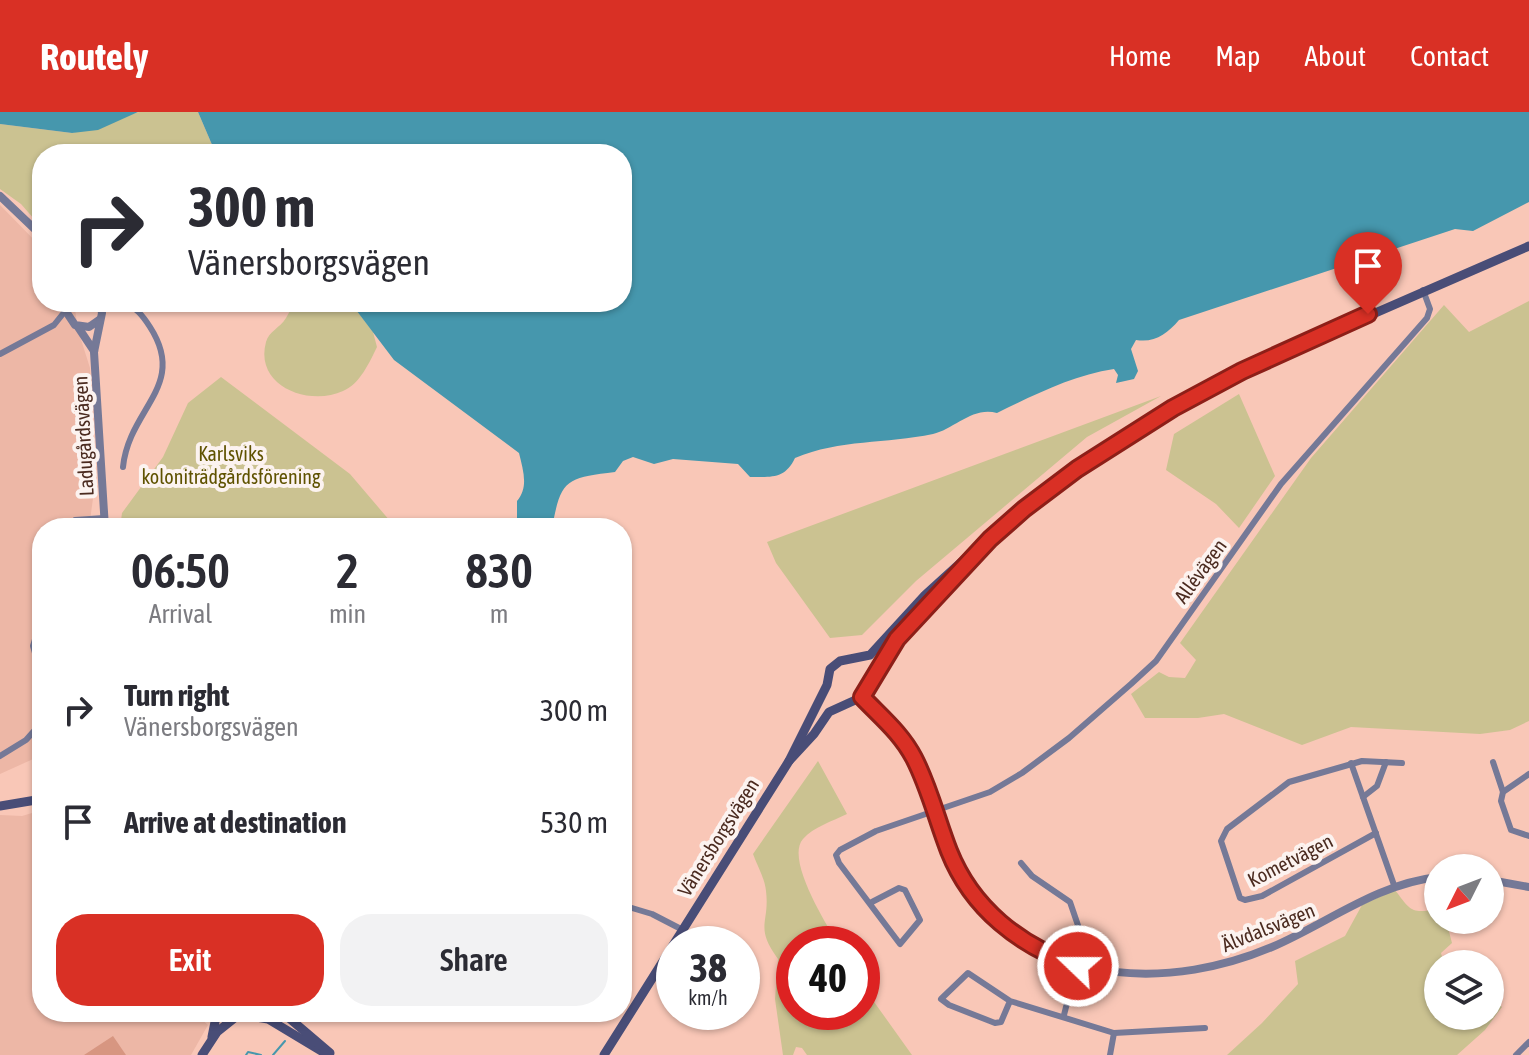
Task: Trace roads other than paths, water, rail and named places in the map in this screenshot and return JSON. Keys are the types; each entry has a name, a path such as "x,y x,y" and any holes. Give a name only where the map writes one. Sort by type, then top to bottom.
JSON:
{"main road":[{"name":"Vänersborgsvägen","path":"683,926 789,761 827,685 831,667 840,661 870,655 925,595 1077,469 1173,408 1242,371 1529,246"},
{"name":"Vänersborgsvägen","path":"789,761 829,712 862,697 897,639 990,539"},
{"path":"850,660 865,668 869,682"},
{"path":"827,685 833,696 846,702"},
{"path":"0,806 32,801"},
{"name":"Vänersborgsvägen","path":"632,1009 656,970"},
{"path":"211,1040 215,1022"},
{"path":"202,1055 211,1040 229,1022"},
{"path":"272,1022 331,1055"},
{"path":"293,1022 331,1055"},
{"name":"Vänersborgsvägen","path":"604,1055 624,1022"}],"street":[{"path":"0,196 32,226"},
{"name":"Allévägen","path":"870,903 839,863 836,855 840,850 876,831 990,792 1022,773 1069,738 1156,661 1281,484 1427,318 1430,309 1423,290"},
{"path":"0,354 54,325 63,312"},
{"name":"Ladugårdsvägen","path":"70,312 94,352"},
{"name":"Ladugårdsvägen","path":"100,312 94,352 104,518"},
{"path":"54,325 89,327 104,312"},
{"path":"123,467 131,434 162,379 165,362 161,346 144,317 137,312"},
{"name":"Älvdalsvägen","path":"862,697 905,743 955,865 978,901 1017,937 1057,959 1078,966 1131,974 1171,973 1209,967 1271,947 1394,885 1424,880"},
{"path":"0,756 32,733"},
{"path":"1363,797 1377,786 1386,762"},
{"path":"1493,762 1511,830 1529,836"},
{"path":"1351,763 1394,885"},
{"name":"Kometvägen","path":"1376,833 1262,896 1245,900 1240,898 1221,841 1223,832 1289,782 1351,763 1402,763"},
{"path":"1503,792 1529,774"},
{"path":"1021,863 1032,876 1074,908 1083,940 1064,1015"},
{"path":"1504,883 1529,887"},
{"path":"899,888 905,890 920,920 900,944 870,903 878,896 899,888"},
{"path":"632,908 675,926"},
{"path":"1010,1001 1001,1022 995,1023 941,999 968,973 1010,1001 1064,1015 1114,1033 1205,1028"},
{"path":"1110,1055 1114,1033"},
{"path":"1516,1055 1529,1042"}],"water":[{"path":"0,112 138,112 98,130 72,133 0,124"},
{"path":"198,112 1529,112 1529,202 1473,231 1455,229 1179,320 1160,336 1136,340 1131,349 1138,371 1134,379 1116,383 1118,375 1114,369 1084,376 1054,386 997,413 972,415 933,434 812,452 795,458 787,470 771,477 750,477 738,464 673,459 654,464 633,457 623,461 615,472 586,476 568,484 559,499 554,518 517,518 517,501 524,484 519,453 394,360 358,312 632,312 632,144 212,144"}],"waterway":[{"path":"273,1055 285,1041"},
{"path":"246,1055 248,1052 261,1055"}],"park label":[{"name":"Karlsviks koloniträdgårdsförening","path":"231,464"}]}
